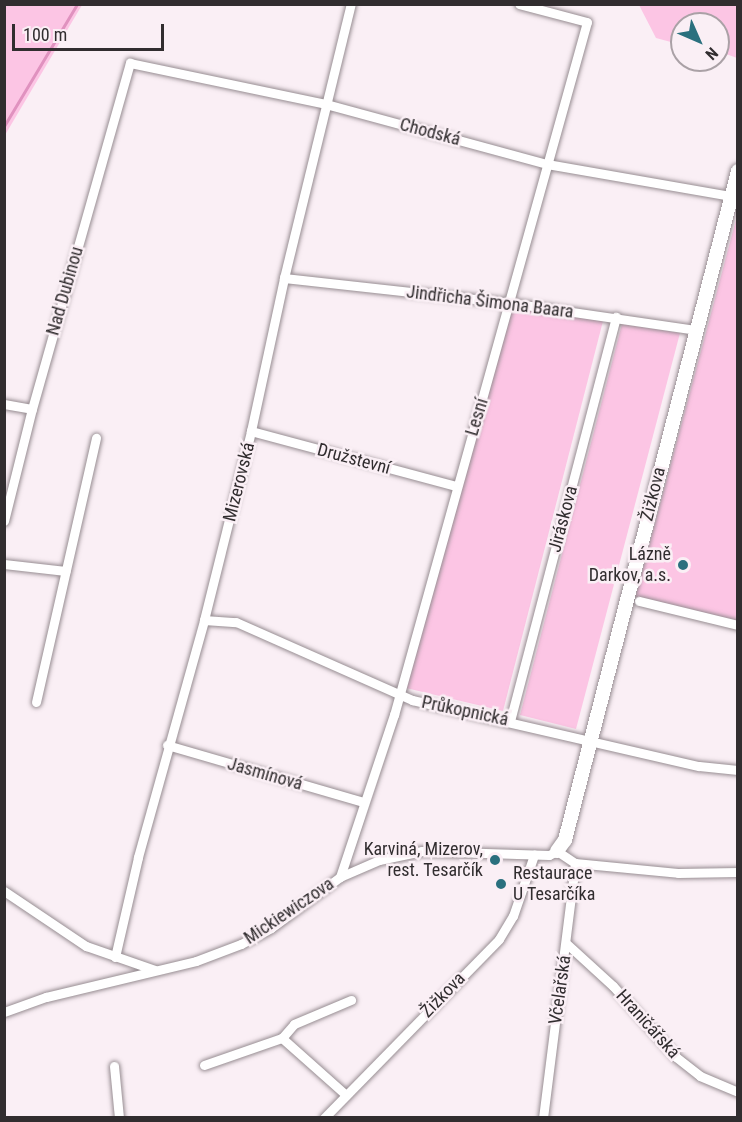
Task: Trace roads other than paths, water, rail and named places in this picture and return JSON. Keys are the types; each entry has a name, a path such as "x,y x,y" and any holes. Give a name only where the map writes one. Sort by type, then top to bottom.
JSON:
{"street":[{"name":"Mizerovská","path":"115,957 167,745 204,620 251,431 284,278 351,4"},
{"name":"Lesní","path":"340,877 398,695 456,486 511,303 587,22 519,4"},
{"name":"Chodská","path":"130,63 326,104 547,164 732,196"},
{"name":"Nad Dubinou","path":"4,521 32,409 130,63"},
{"name":"Žižkova","path":"557,851 565,840 738,171"},
{"name":"Jindřicha Šimona Baara","path":"284,278 511,303 696,330"},
{"name":"Jiráskova","path":"510,721 616,317"},
{"path":"4,404 32,409"},
{"name":"Družstevní","path":"251,431 456,486"},
{"path":"36,702 96,438"},
{"path":"4,564 66,571"},
{"path":"639,601 738,625"},
{"name":"Průkopnická","path":"204,620 236,622 398,695 699,766 738,770"},
{"name":"Jasmínová","path":"167,745 363,802"},
{"name":"Mickiewiczova","path":"4,1012 46,997 158,971 241,944 271,928 340,877 379,860 422,851 549,855 557,851"},
{"path":"557,851 576,863 678,873 738,872"},
{"name":"Žižkova","path":"324,1118 499,939 513,916 534,855"},
{"name":"Včelařská","path":"543,1118 576,863"},
{"path":"4,891 86,946 158,971"},
{"name":"Hraničářská","path":"567,944 613,986 676,1057 700,1076 738,1092"},
{"path":"204,1065 282,1038 294,1024 351,1000"},
{"path":"282,1038 346,1095"},
{"path":"114,1066 119,1118"}],"waterway":[{"path":"4,126 77,4"}],"place":[{"name":"Lázně Darkov, a.s.","path":"683,565"},
{"name":"Karviná, Mizerov, rest. Tesarčík","path":"495,860"},
{"name":"Restaurace U Tesarčíka","path":"501,884"}]}
